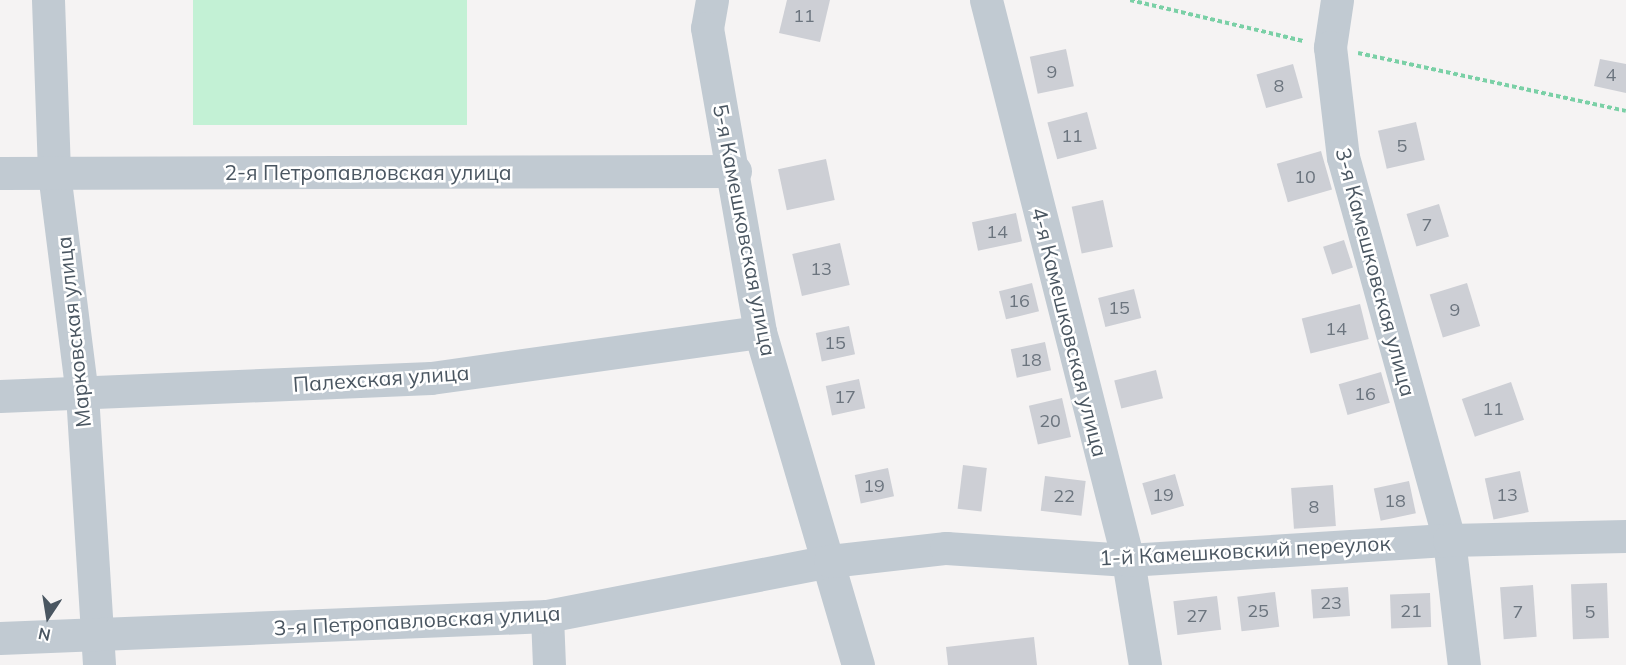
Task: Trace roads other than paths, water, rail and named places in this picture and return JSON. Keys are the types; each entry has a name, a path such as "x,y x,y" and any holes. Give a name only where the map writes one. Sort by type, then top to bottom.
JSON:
{"street":[{"name":"Марковская улица","path":"48,0 54,173 82,394 98,651"},
{"name":"5-я Камешковская улица","path":"712,0 707,28 735,171 760,332 830,561 858,665"},
{"name":"4-я Камешковская улица","path":"986,0 1128,560 1145,665"},
{"name":"3-я Камешковская улица","path":"1337,0 1330,47 1343,157 1449,540 1464,665"},
{"name":"2-я Петропавловская улица","path":"0,173 735,171"},
{"name":"Палехская улица","path":"0,396 431,378 760,332"},
{"name":"1-й Камешковский переулок","path":"830,561 946,548 1128,560 1449,540 1626,536"},
{"name":"3-я Петропавловская улица","path":"0,639 98,651 547,616 830,561"},
{"path":"547,616 549,665"}]}
